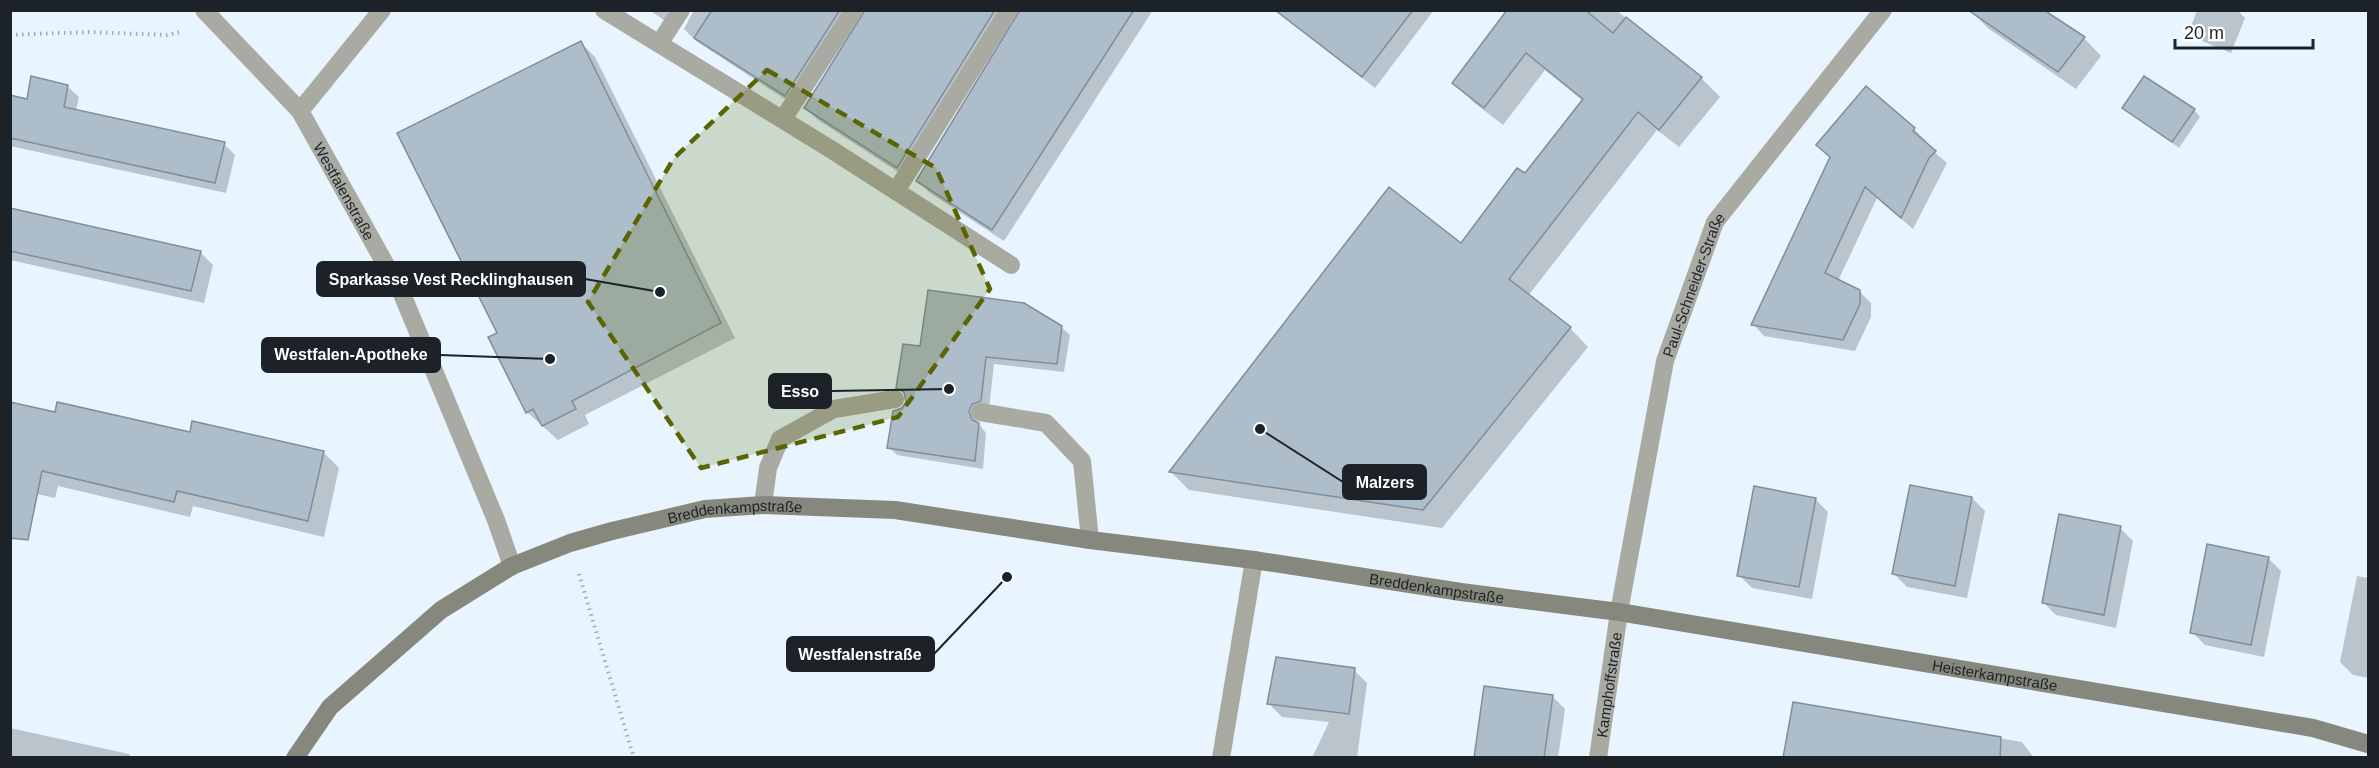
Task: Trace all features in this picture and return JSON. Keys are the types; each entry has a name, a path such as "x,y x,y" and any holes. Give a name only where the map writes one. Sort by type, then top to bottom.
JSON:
{"street":[{"path":"300,111 382,10"},
{"path":"604,10 783,119 1011,265"},
{"path":"659,44 681,10"},
{"path":"783,119 854,10"},
{"path":"896,191 1009,10"},
{"name":"Paul-Schneider-Straße","path":"1619,612 1665,361 1715,222 1883,10"},
{"name":"Westfalenstraße","path":"209,17 300,111 402,294 496,520 512,566"},
{"path":"763,505 768,468 780,439 834,409 895,399"},
{"path":"980,412 1046,423 1082,462 1090,540"},
{"name":"Breddenkampstraße","path":"295,758 330,707 441,610 512,566 570,543 705,509 763,505 894,510 1090,540 1254,560 1461,592 1619,612"},
{"path":"1221,758 1254,560"},
{"name":"Heisterkampstraße","path":"1619,612 2313,728 2368,744"},
{"name":"Kamphoffstraße","path":"1598,758 1619,612"}],"path":[{"path":"10,35 88,32 167,35 209,17"},
{"path":"570,543 634,758"}],"highlighted area":[{"path":"767,70 936,168 990,289 898,417 701,468 588,302 674,158"}],"building":[{"path":"712,10 840,10 785,96 694,38"},
{"path":"865,10 995,10 897,168 804,108"},
{"path":"1020,10 1134,10 992,230 916,181"},
{"path":"1275,10 1413,10 1362,77"},
{"path":"1507,10 1585,10 1613,33 1626,17 1702,77 1659,130 1638,112 1509,279 1571,327 1423,510 1169,472 1389,187 1461,243 1517,168 1525,173 1583,99 1526,53 1484,108 1452,83"},
{"path":"1968,10 2044,10 2085,37 2058,72"},
{"path":"581,41 721,323 572,401 576,409 542,426 533,409 526,413 488,337 497,333 397,133"},
{"path":"31,76 68,85 64,107 225,142 215,183 10,138 10,95 27,99"},
{"path":"2144,76 2195,109 2172,142 2122,108"},
{"path":"1866,86 1915,128 1913,131 1936,151 1929,158 1901,218 1865,187 1825,273 1860,290 1860,304 1843,340 1751,325 1830,157 1816,145"},
{"path":"10,208 201,251 191,291 10,251"},
{"path":"928,290 1024,303 1062,326 1057,364 986,357 981,401 972,404 969,411 972,420 979,423 975,461 887,448 893,411 902,408 906,402 904,392 896,388 903,344 920,346"},
{"path":"10,402 55,412 57,402 190,432 192,421 324,451 308,521 177,491 174,502 42,471 28,540 10,538"},
{"path":"1910,485 1972,497 1955,586 1892,574"},
{"path":"1754,486 1816,498 1799,587 1737,576"},
{"path":"2059,514 2121,526 2104,615 2042,603"},
{"path":"2207,544 2269,557 2251,645 2190,633"},
{"path":"1276,657 1355,668 1349,714 1267,704"},
{"path":"1484,686 1553,695 1544,758 1474,758"},
{"path":"1793,702 2001,737 2000,758 1783,758"}],"place":[{"name":"Sparkasse Vest Recklinghausen","path":"660,292"},
{"name":"Westfalen-Apotheke","path":"550,359"},
{"name":"Esso","path":"949,389"},
{"name":"Malzers","path":"1260,429"},
{"name":"Westfalenstraße","path":"1007,577"}]}
